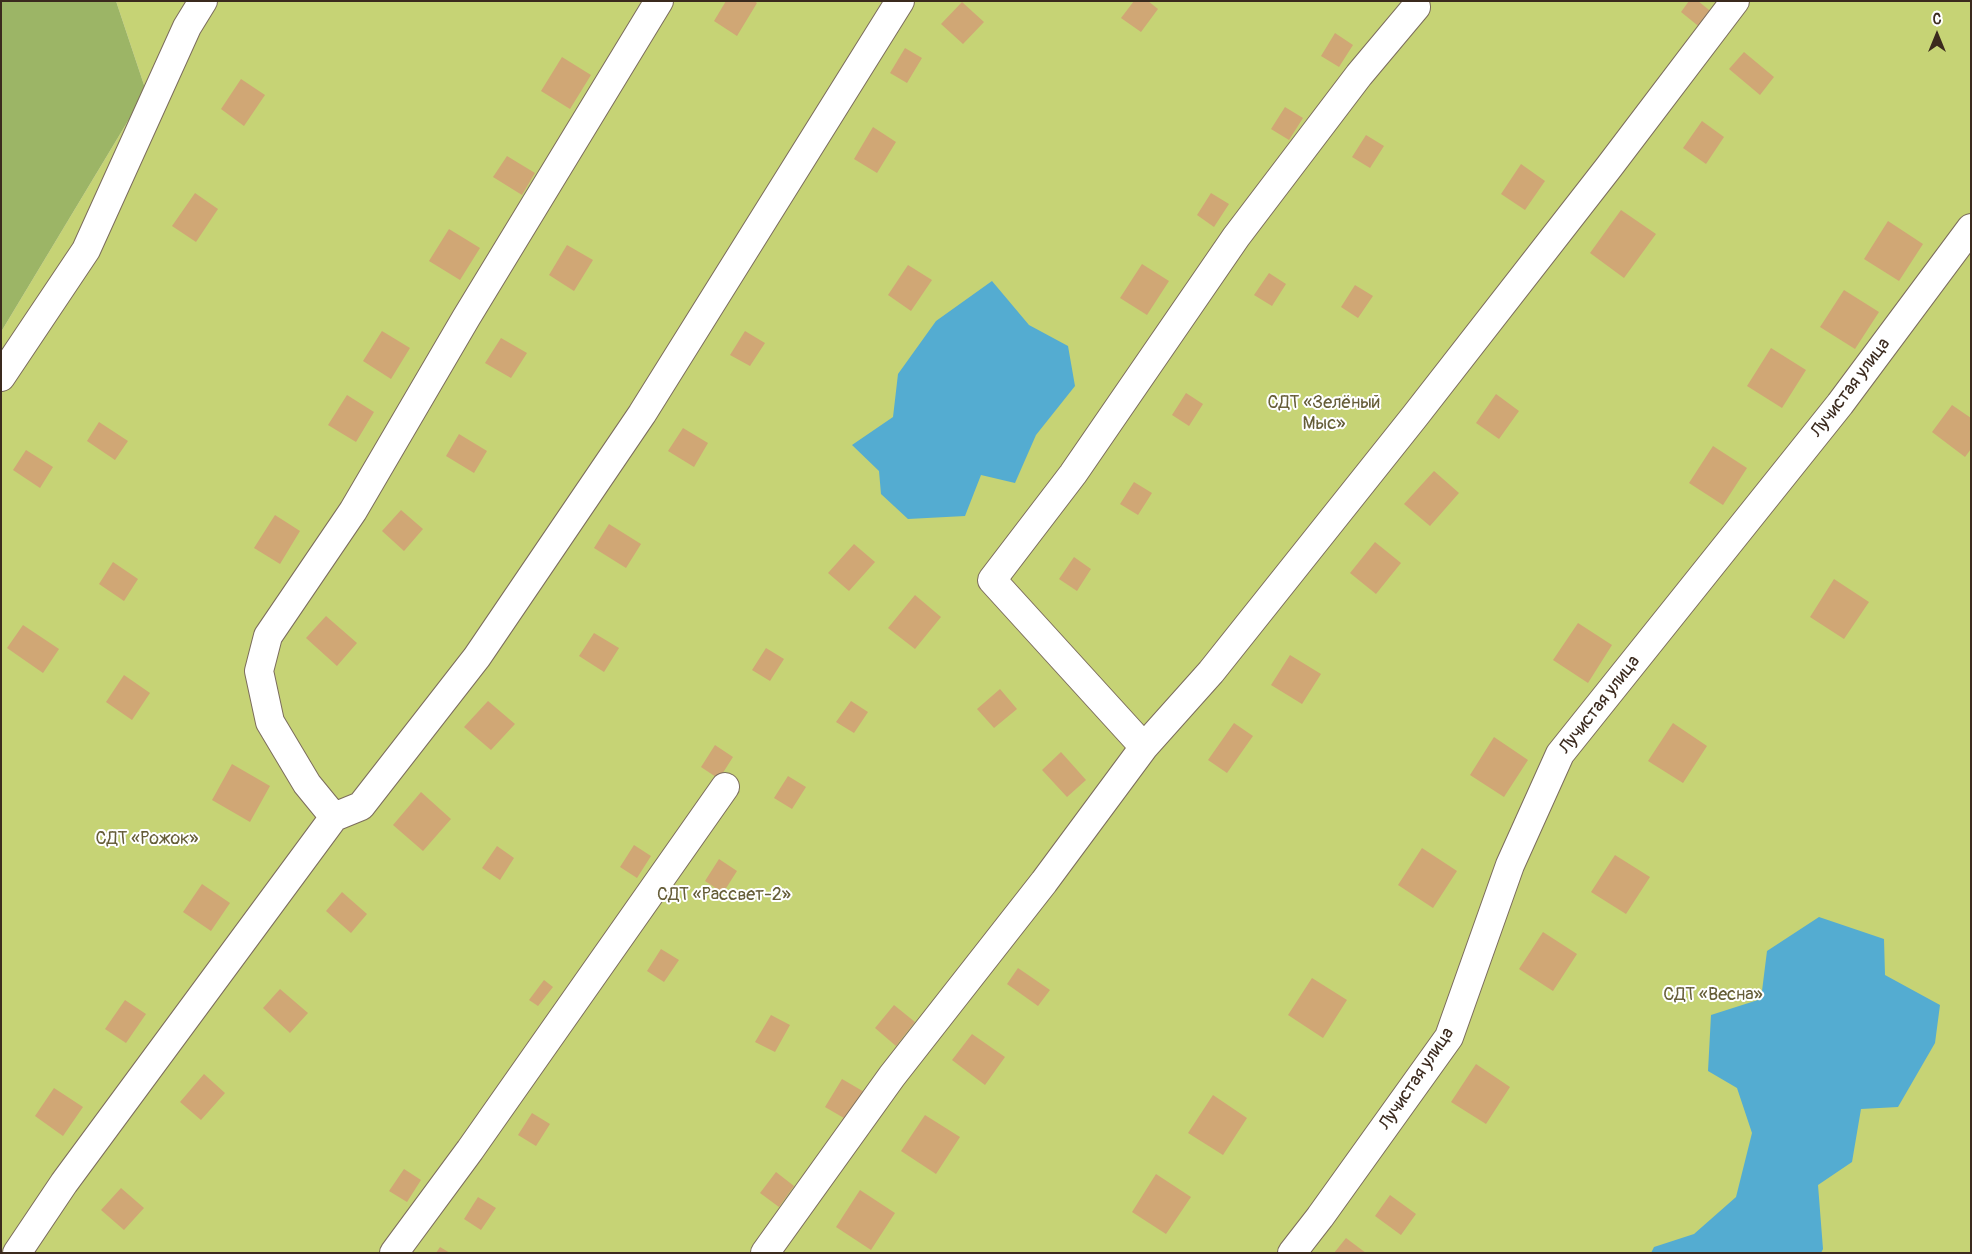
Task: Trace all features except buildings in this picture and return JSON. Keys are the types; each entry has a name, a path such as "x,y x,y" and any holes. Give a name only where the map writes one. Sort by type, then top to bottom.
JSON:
{"lane":[{"path":"1,377 86,250 188,27 203,1"},
{"path":"334,817 307,784 270,722 259,671 268,636 353,511 466,318 659,1"},
{"path":"16,1253 64,1183 334,817 360,806 477,657 642,414 900,1"},
{"path":"765,1253 892,1076 1044,882 1144,746 1211,672 1408,424 1609,167 1735,1"},
{"path":"1144,746 992,580 1073,474 1236,237 1359,75 1416,7"},
{"name":"Лучистая улица","path":"1292,1253 1450,1036 1510,866 1560,754 1840,404 1971,228"},
{"path":"394,1253 470,1150 725,787"}],"green space":[{"path":"1,1 116,1 146,91 1,332"},
{"path":"116,1 1971,1 1971,1253 1,1253 1,332 146,91"}],"water":[{"path":"992,281 1029,325 1068,346 1075,386 1036,435 1015,483 981,475 965,516 908,519 881,494 879,471 852,445 893,417 898,374 936,321"},
{"path":"1819,917 1884,939 1885,975 1940,1005 1935,1043 1898,1107 1861,1109 1852,1162 1818,1185 1823,1249 1821,1253 1651,1253 1654,1247 1694,1234 1736,1197 1752,1133 1737,1088 1708,1071 1711,1015 1761,999 1767,951"}],"park label":[{"name":"СДТ «Зелёный Мыс»","path":"1324,413"},
{"name":"СДТ «Рожок»","path":"147,839"},
{"name":"СДТ «Рассвет-2»","path":"724,895"},
{"name":"СДТ «Весна»","path":"1713,995"}]}
